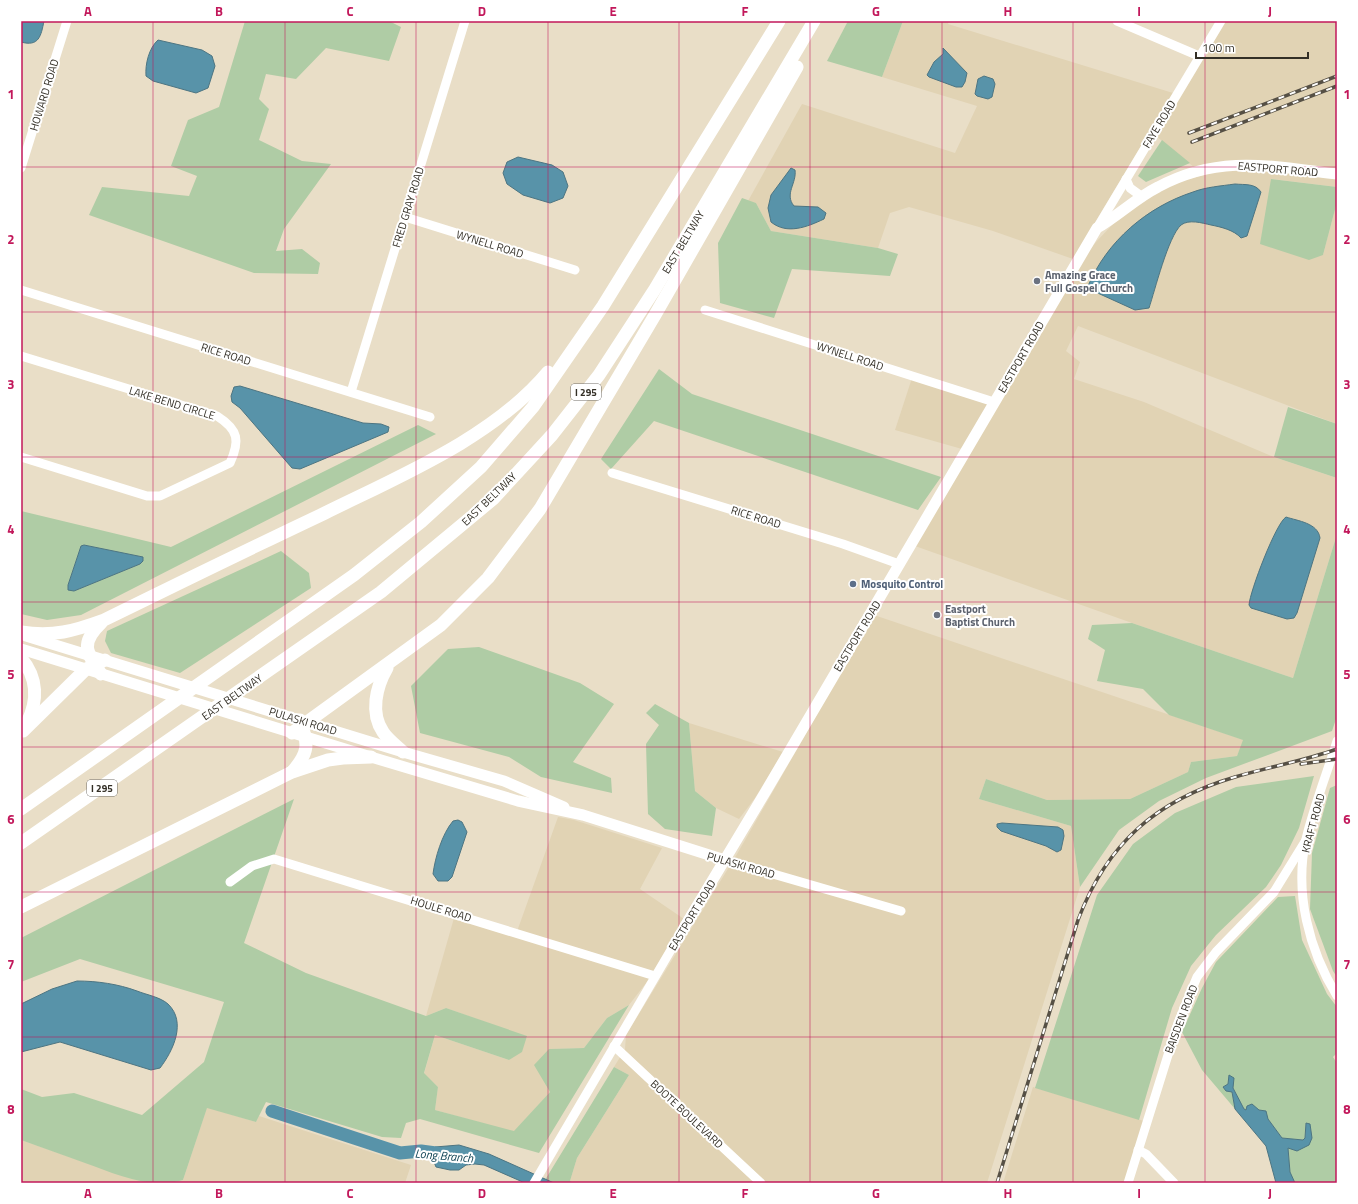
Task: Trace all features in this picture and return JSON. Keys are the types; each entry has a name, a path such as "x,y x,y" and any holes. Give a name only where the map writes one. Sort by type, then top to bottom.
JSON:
{"highway":[{"name":"I 295","path":"21,809 387,550 481,467 533,407 604,306 779,21"},
{"name":"EAST BELTWAY","path":"21,843 182,732 405,573 493,499 552,434 599,375 655,289 814,21"},
{"path":"292,772 303,759 301,728 441,625 488,578 540,509 655,315 822,21"},
{"path":"21,633 51,635 74,631 104,620 402,475 465,440 503,416 533,391 604,306"},
{"path":"22,732 95,665 86,644 90,633 104,620"},
{"path":"21,658 31,673 35,690 35,705 22,732"},
{"path":"391,663 379,682 376,703 377,719 384,733 403,752"},
{"path":"21,906 292,772 328,760 371,757"}],"main road":[{"name":"EASTPORT ROAD","path":"685,926 1097,228 1108,222 1141,196 1177,178 1219,166 1255,165 1337,174"},
{"name":"PULASKI ROAD","path":"21,633 95,665 301,728 371,757 518,801 583,815 725,860"},
{"name":"PULASKI ROAD","path":"21,649 95,665 301,728 403,752 504,781 583,815"}],"street":[{"name":"HOWARD ROAD","path":"21,168 66,21"},
{"name":"FRED GRAY ROAD","path":"351,392 464,21"},
{"path":"1117,21 1199,56"},
{"name":"FAYE ROAD","path":"1097,228 1220,21"},
{"path":"1126,179 1130,188 1141,196"},
{"name":"WYNELL ROAD","path":"405,217 575,270"},
{"name":"RICE ROAD","path":"21,290 430,417"},
{"name":"WYNELL ROAD","path":"705,310 994,402"},
{"name":"LAKE BEND CIRCLE","path":"21,356 217,416 234,432 237,447 230,463 160,496 147,496 21,457"},
{"name":"RICE ROAD","path":"612,473 843,544 900,564"},
{"name":"KRAFT ROAD","path":"1337,741 1306,840 1302,876 1303,902 1308,934 1327,979 1337,996"},
{"name":"BAISDEN ROAD","path":"1128,1183 1178,1023 1197,977 1216,952 1265,902 1285,877 1306,840"},
{"name":"HOULE ROAD","path":"230,882 252,866 274,859 655,976"},
{"name":"PULASKI ROAD","path":"725,860 901,911"},
{"path":"1285,877 1302,876"},
{"name":"EASTPORT ROAD","path":"534,1183 685,926"},
{"name":"BOOTE BOULEVARD","path":"614,1046 760,1183"},
{"path":"1138,1150 1146,1154 1174,1183"}],"shaded area":[{"path":"903,21 949,21 948,24 1173,93 1073,259 993,231 909,207 890,213 878,248 771,231 756,203 748,201 802,104 955,153 977,106 882,77"},
{"path":"1225,21 1337,21 1337,170 1195,168 1156,136"},
{"path":"1226,169 1253,169 1337,179 1337,187 1272,179 1323,255 1337,202 1337,424 1078,326 1066,351 1080,362 1074,379 1144,402 1274,457 1337,478 1337,534 1293,678 915,546 1082,260 1096,242 1114,223 1136,205 1157,193 1178,182"},
{"path":"912,378 989,402 962,449 895,430"},
{"path":"874,615 1244,740 1237,756 1191,762 1188,772 1130,799 1047,800 986,779 979,799 1071,826 1080,887 987,1183 574,1183 570,1181 577,1158 629,1075 614,1067 625,1049 626,1035 737,854"},
{"path":"689,723 783,752 755,798 739,819 716,808 695,791"},
{"path":"558,817 574,820 662,848 640,889 684,919 650,978 629,1005 607,1018 584,1048 549,1049 550,1092 514,1132 435,1110 438,1087 424,1074 435,1035 509,1060 527,1037 446,1008 426,1016 454,918 515,937"},
{"path":"1033,1087 1144,1121 1125,1183 1003,1183"},
{"path":"207,1107 256,1122 259,1116 411,1165 405,1183 173,1183 183,1180"},
{"path":"21,1140 130,1178 154,1183 21,1183"}],"green space":[{"path":"245,21 389,21 401,27 389,61 326,48 296,79 266,74 259,99 269,109 259,140 302,161 331,164 284,229 276,251 302,249 320,263 318,274 254,273 89,215 102,187 189,196 197,176 171,166 188,120 219,107"},
{"path":"848,21 903,21 882,77 827,61"},
{"path":"1162,140 1190,163 1146,182 1138,176"},
{"path":"1271,179 1337,187 1337,202 1323,255 1309,260 1260,244"},
{"path":"742,198 756,203 771,231 878,248 898,254 890,276 792,269 774,318 720,303 718,243"},
{"path":"659,369 692,394 941,477 918,510 654,421 611,469 601,459"},
{"path":"1288,407 1337,424 1337,478 1274,457"},
{"path":"418,425 436,434 81,615 47,620 21,614 21,511 171,547","holes":["84,545 142,557 143,561 140,564 74,591 68,589 81,546"]},
{"path":"1337,534 1337,716 1332,731 1206,778 1159,801 1119,830 1080,887 1071,826 979,799 986,779 1047,800 1130,799 1188,772 1191,762 1237,756 1243,740 1169,715 1143,689 1097,681 1105,650 1088,639 1092,625 1132,623 1293,678"},
{"path":"281,551 309,573 311,588 180,673 111,653 105,641 107,631"},
{"path":"479,647 580,683 614,704 573,762 611,778 612,793 541,777 509,757 420,733 411,686 448,649"},
{"path":"655,704 689,723 695,791 716,808 712,836 665,829 648,814 646,744 659,725 646,713"},
{"path":"1314,776 1299,828 1281,865 1266,887 1216,935 1191,966 1172,1008 1139,1120 1035,1088 1097,895 1133,844 1175,813 1236,787"},
{"path":"1337,785 1337,977 1333,971 1310,909 1312,853 1330,788"},
{"path":"294,799 244,943 306,973 426,1016 446,1008 527,1036 522,1052 509,1060 435,1035 424,1073 438,1087 435,1110 514,1131 550,1092 534,1065 549,1049 584,1048 607,1018 629,1005 539,1153 420,1119 406,1123 401,1138 382,1137 266,1102 256,1122 207,1108 183,1180 171,1183 146,1182 121,1176 21,1140 21,1089 42,1097 74,1093 142,1115 204,1062 224,1002 80,959 21,982 21,938"},
{"path":"1295,896 1302,940 1327,994 1337,1007 1337,1053 1333,1057 1337,1063 1337,1183 1295,1183 1290,1172 1288,1148 1309,1145 1306,1123 1305,1138 1303,1140 1282,1138 1268,1119 1244,1109 1233,1088 1233,1082 1230,1075 1228,1084 1223,1087 1232,1092 1235,1109 1202,1070 1182,1032 1202,988 1216,962 1278,897"},
{"path":"614,1067 629,1075 577,1158 570,1181 574,1183 554,1183 545,1180"}],"water":[{"path":"21,21 44,21 40,36 35,42 21,42"},
{"path":"158,40 202,50 212,56 215,66 208,88 196,93 153,81 146,76 148,56 152,47"},
{"path":"943,48 967,73 962,87 956,87 927,75 934,62 943,54"},
{"path":"984,76 993,79 995,84 992,97 988,99 975,94 978,79"},
{"path":"518,157 552,165 563,172 568,186 563,198 550,203 523,195 507,184 503,173 507,162"},
{"path":"791,168 795,170 790,193 791,202 794,206 818,207 826,213 824,219 804,227 790,229 777,226 771,222 768,208 771,195"},
{"path":"1235,184 1253,186 1261,192 1247,236 1241,238 1227,229 1200,223 1188,222 1181,225 1171,240 1149,308 1135,310 1091,290 1088,286 1106,254 1117,240 1145,216 1176,198 1198,190"},
{"path":"240,386 363,423 381,424 389,427 388,432 300,469 292,468 240,408 232,402 231,396 234,387"},
{"path":"1286,517 1302,521 1312,526 1316,529 1320,538 1297,613 1294,618 1287,619 1251,608 1249,605 1250,597 1264,558 1276,531"},
{"path":"84,545 143,557 143,561 140,564 74,591 68,590 68,585 81,546"},
{"path":"458,820 462,822 467,832 452,877 448,881 438,881 433,874 435,861 449,826 453,821"},
{"path":"1002,823 1058,827 1063,830 1064,836 1061,850 1057,852 1046,846 1001,831 997,827 997,824"},
{"path":"77,981 100,982 122,986 157,998 168,1004 174,1011 177,1019 176,1036 165,1061 160,1068 151,1070 60,1042 21,1052 21,1004 52,989"},
{"path":"1229,1075 1234,1078 1233,1088 1244,1109 1246,1110 1247,1106 1252,1104 1259,1110 1266,1111 1268,1119 1282,1138 1303,1140 1305,1138 1306,1123 1310,1124 1312,1138 1309,1145 1297,1151 1288,1148 1290,1172 1295,1183 1276,1183 1266,1146 1235,1109 1232,1092 1226,1091 1223,1087 1228,1084"},
{"path":"459,1145 489,1154 554,1183 525,1183 484,1165 466,1165 459,1170 436,1167 434,1162 435,1147"}],"waterway":[{"name":"Long Branch","path":"272,1111 400,1153 421,1151 451,1155"}],"railway":[{"path":"1189,133 1337,76"},
{"path":"1192,142 1337,86"},
{"path":"997,1183 1078,920 1090,893 1104,868 1120,847 1138,828 1159,812 1182,798 1235,777 1337,749"},
{"path":"1301,764 1337,759"}],"place":[{"name":"Amazing Grace Full Gospel Church","path":"1037,281"},
{"name":"Mosquito Control","path":"853,584"},
{"name":"Eastport Baptist Church","path":"937,615"}]}
